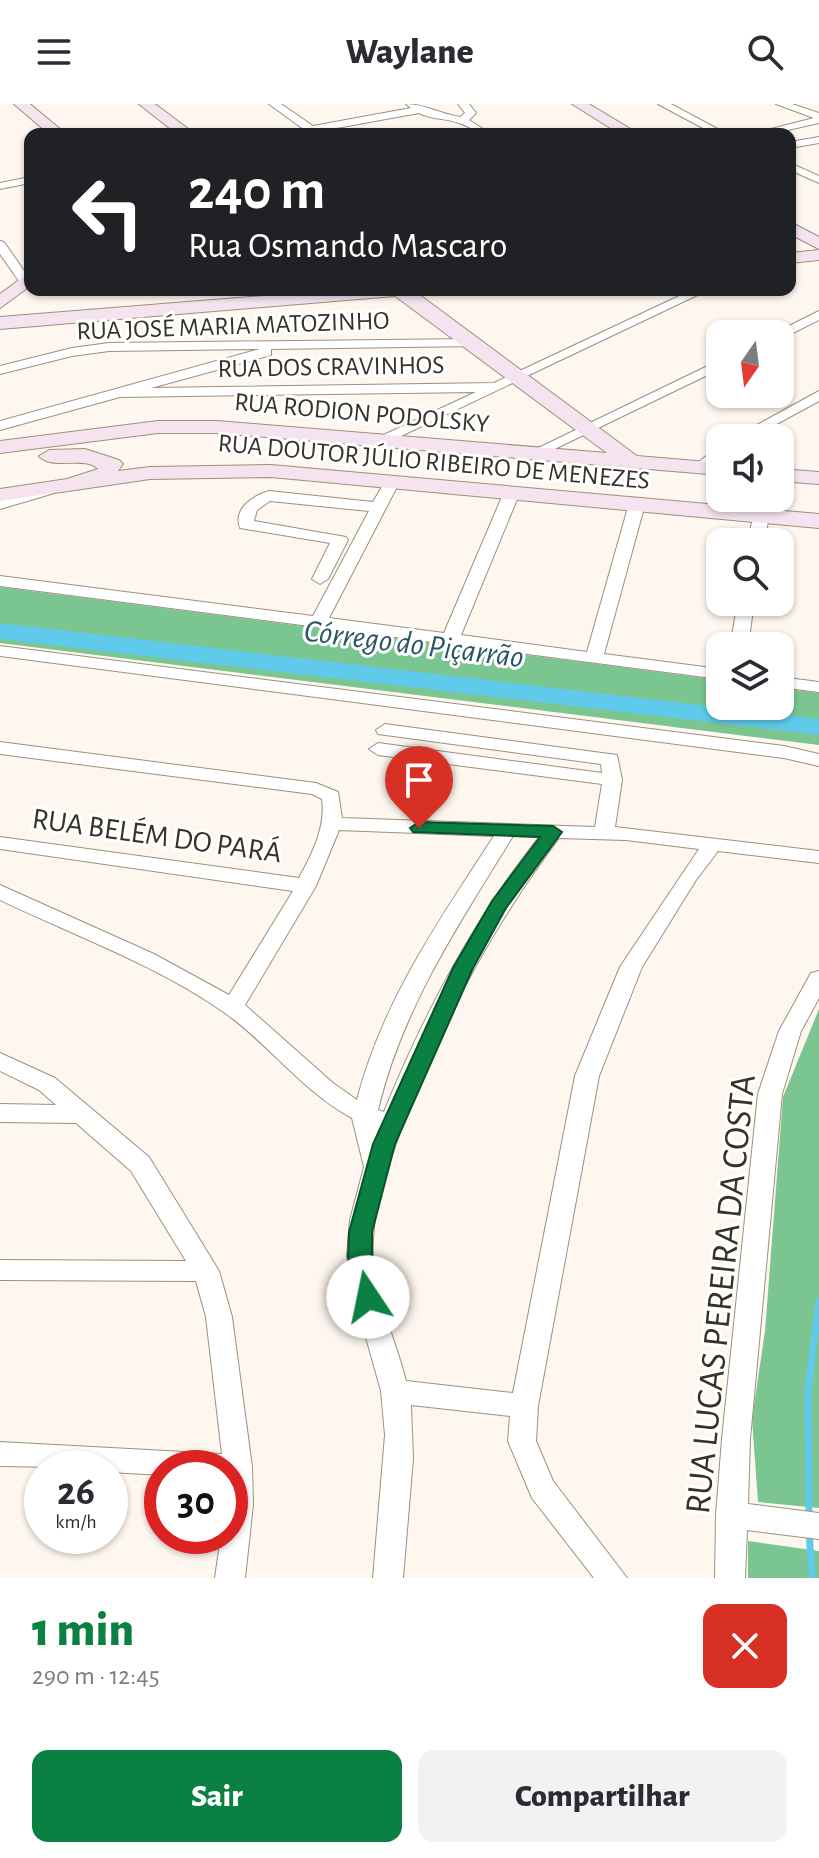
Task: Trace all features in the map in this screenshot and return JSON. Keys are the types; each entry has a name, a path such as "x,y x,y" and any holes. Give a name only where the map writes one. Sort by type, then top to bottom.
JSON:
{"street":[{"path":"21,104 51,128"},
{"path":"146,104 179,128"},
{"path":"274,104 309,128"},
{"path":"462,120 471,113 463,104"},
{"path":"579,104 621,128"},
{"path":"663,104 710,128"},
{"path":"781,104 819,118"},
{"path":"331,128 414,107 462,120 476,128"},
{"path":"780,128 819,118"},
{"path":"796,144 819,140"},
{"path":"796,169 819,180"},
{"path":"0,186 24,181"},
{"path":"796,231 819,244"},
{"path":"8,249 24,273"},
{"path":"796,257 819,255"},
{"path":"0,303 24,282"},
{"path":"0,323 327,296"},
{"path":"408,296 632,462"},
{"path":"380,442 689,296"},
{"path":"794,327 819,315"},
{"name":"RUA JOSÉ MARIA MATOZINHO","path":"0,370 90,349 470,343"},
{"path":"0,426 293,345"},
{"path":"214,392 215,366"},
{"path":"533,454 706,371"},
{"path":"193,392 197,372"},
{"name":"RUA DOS CRAVINHOS","path":"120,393 495,387"},
{"path":"393,390 443,412"},
{"path":"766,424 819,395"},
{"name":"RUA RODION PODOLSKY","path":"0,447 158,427 217,427 706,468"},
{"path":"0,458 85,455 112,464 106,473 70,485 0,495"},
{"name":"RUA DOUTOR JÚLIO RIBEIRO DE MENEZES","path":"0,504 70,485 150,473 222,470 392,481 819,521"},
{"path":"794,476 819,478"},
{"path":"319,622 392,481"},
{"path":"451,638 512,492"},
{"path":"320,579 340,540 246,525 256,501 269,496 377,507"},
{"path":"594,658 637,504"},
{"path":"759,528 761,517"},
{"path":"0,581 706,672"},
{"path":"0,651 784,752 819,760"},
{"path":"794,684 819,687"},
{"path":"385,730 610,759 612,780 604,832"},
{"path":"0,748 316,789 326,792 336,802 332,824 306,886 233,1007"},
{"path":"378,749 612,780"},
{"path":"332,824 506,832 604,832 819,857"},
{"path":"375,1165 364,1117 377,1065 421,967 506,832"},
{"path":"388,1578 398,1482 396,1392 366,1292 360,1257 360,1232 375,1165 463,968 498,905 553,832"},
{"name":"RUA BELÉM DO PARÁ","path":"0,843 306,886"},
{"path":"612,1578 542,1489 522,1441 524,1406 587,1076 631,967 688,876 714,843"},
{"path":"0,892 114,943 233,1007 328,1093 364,1117 392,1123"},
{"name":"RUA LUCAS PEREIRA DA COSTA","path":"730,1578 730,1515 770,1094 790,1031 819,978"},
{"path":"0,1061 47,1084 140,1164 206,1271 219,1317 236,1450"},
{"path":"0,1113 84,1114"},
{"path":"0,1270 206,1271"},
{"path":"396,1392 524,1406"},
{"path":"0,1454 144,1462"},
{"path":"730,1515 819,1526"},
{"path":"230,1578 233,1554"}],"green space":[{"path":"0,587 706,678 706,720 794,720 794,690 819,693 819,745 0,643"},
{"path":"819,1009 819,1508 758,1502 752,1419 765,1331 783,1097"},
{"path":"748,1541 819,1551 819,1578 748,1578"}],"waterway":[{"name":"Córrego do Piçarrão","path":"0,631 819,727"},
{"path":"809,1517 808,1389 819,1301"},
{"path":"809,1531 812,1578"}],"route":[{"path":"368,1297 360,1257 360,1232 375,1165 426,1044 463,968 498,905 553,832 419,828"}]}
